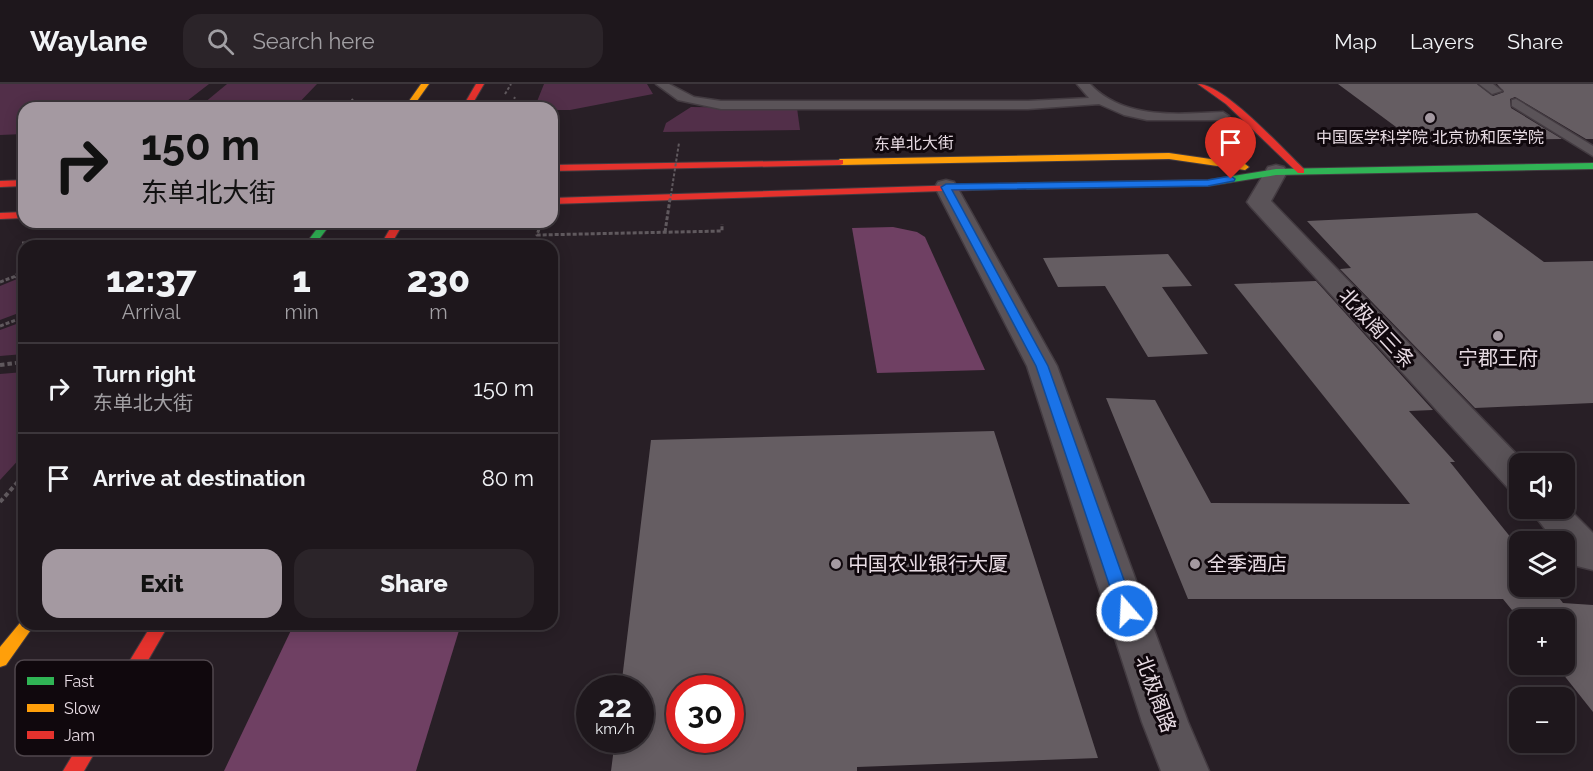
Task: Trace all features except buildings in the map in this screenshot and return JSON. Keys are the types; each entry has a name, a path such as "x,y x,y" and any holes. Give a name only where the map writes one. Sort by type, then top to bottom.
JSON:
{"main road":[{"path":"412,102 425,84"},
{"path":"470,102 480,84"},
{"path":"1204,87 1209,102 1236,130"},
{"path":"1204,87 1229,102 1282,168"},
{"name":"东单北大街","path":"558,168 1169,156 1282,168 1593,166"},
{"name":"东单北大街","path":"558,201 946,187 1208,183 1282,168"},
{"path":"0,184 18,183"},
{"path":"0,216 18,215"},
{"path":"0,660 22,630"},
{"path":"139,660 157,630"},
{"path":"73,771 82,756"}],"street":[{"name":"北极阁三条","path":"1282,168 1259,202 1509,467"},
{"name":"北极阁路","path":"946,187 1042,366 1165,722 1185,771"},
{"path":"1557,519 1592,556"}],"lane":[{"path":"662,84 673,94 691,102 721,105 1028,105 1098,101 1137,114 1223,116"},
{"path":"1083,84 1098,101"},
{"path":"1485,84 1496,91"},
{"path":"1516,103 1593,152"}],"path":[{"path":"513,102 515,97"},
{"path":"351,102 354,99"},
{"path":"665,232 679,143"},
{"path":"539,229 537,235 722,231 722,224"},
{"path":"0,282 18,274"},
{"path":"0,326 18,319"},
{"path":"0,365 18,363"},
{"path":"0,502 18,482"}],"shaded area":[{"path":"0,84 209,84 186,102 18,102 18,134 0,135"},
{"path":"227,84 317,84 300,102 205,102"},
{"path":"544,84 647,84 653,94 570,110 558,110 558,102 537,102"},
{"path":"691,107 797,108 800,130 663,132 666,123"},
{"path":"893,227 917,232 925,237 985,370 877,373 852,228"},
{"path":"18,280 16,314 0,320 0,286"},
{"path":"18,323 18,354 0,356 0,330"},
{"path":"18,372 18,460 0,480 0,374"},
{"path":"291,630 459,630 416,771 224,771"}],"traffic: fast":[{"path":"1027,186 1208,183 1276,172 1593,166"},
{"path":"314,240 322,228"}],"traffic: slow":[{"path":"412,102 425,84"},
{"path":"840,162 1169,156 1245,167"},
{"path":"0,660 22,630"}],"traffic: jam":[{"path":"470,102 480,84"},
{"path":"1202,84 1229,102 1301,171"},
{"path":"558,168 840,162"},
{"path":"0,184 18,183"},
{"path":"558,201 1027,186"},
{"path":"0,216 18,215"},
{"path":"388,240 396,228"},
{"path":"139,660 157,630"},
{"path":"73,771 82,756"}],"place":[{"name":"中国医学科学院 北京协和医学院","path":"1430,118"},
{"name":"宁郡王府","path":"1498,336"},
{"name":"中国农业银行大厦","path":"836,564"},
{"name":"全季酒店","path":"1195,564"}],"route":[{"path":"1127,611 1042,366 946,187 1208,183 1231,179"}]}
